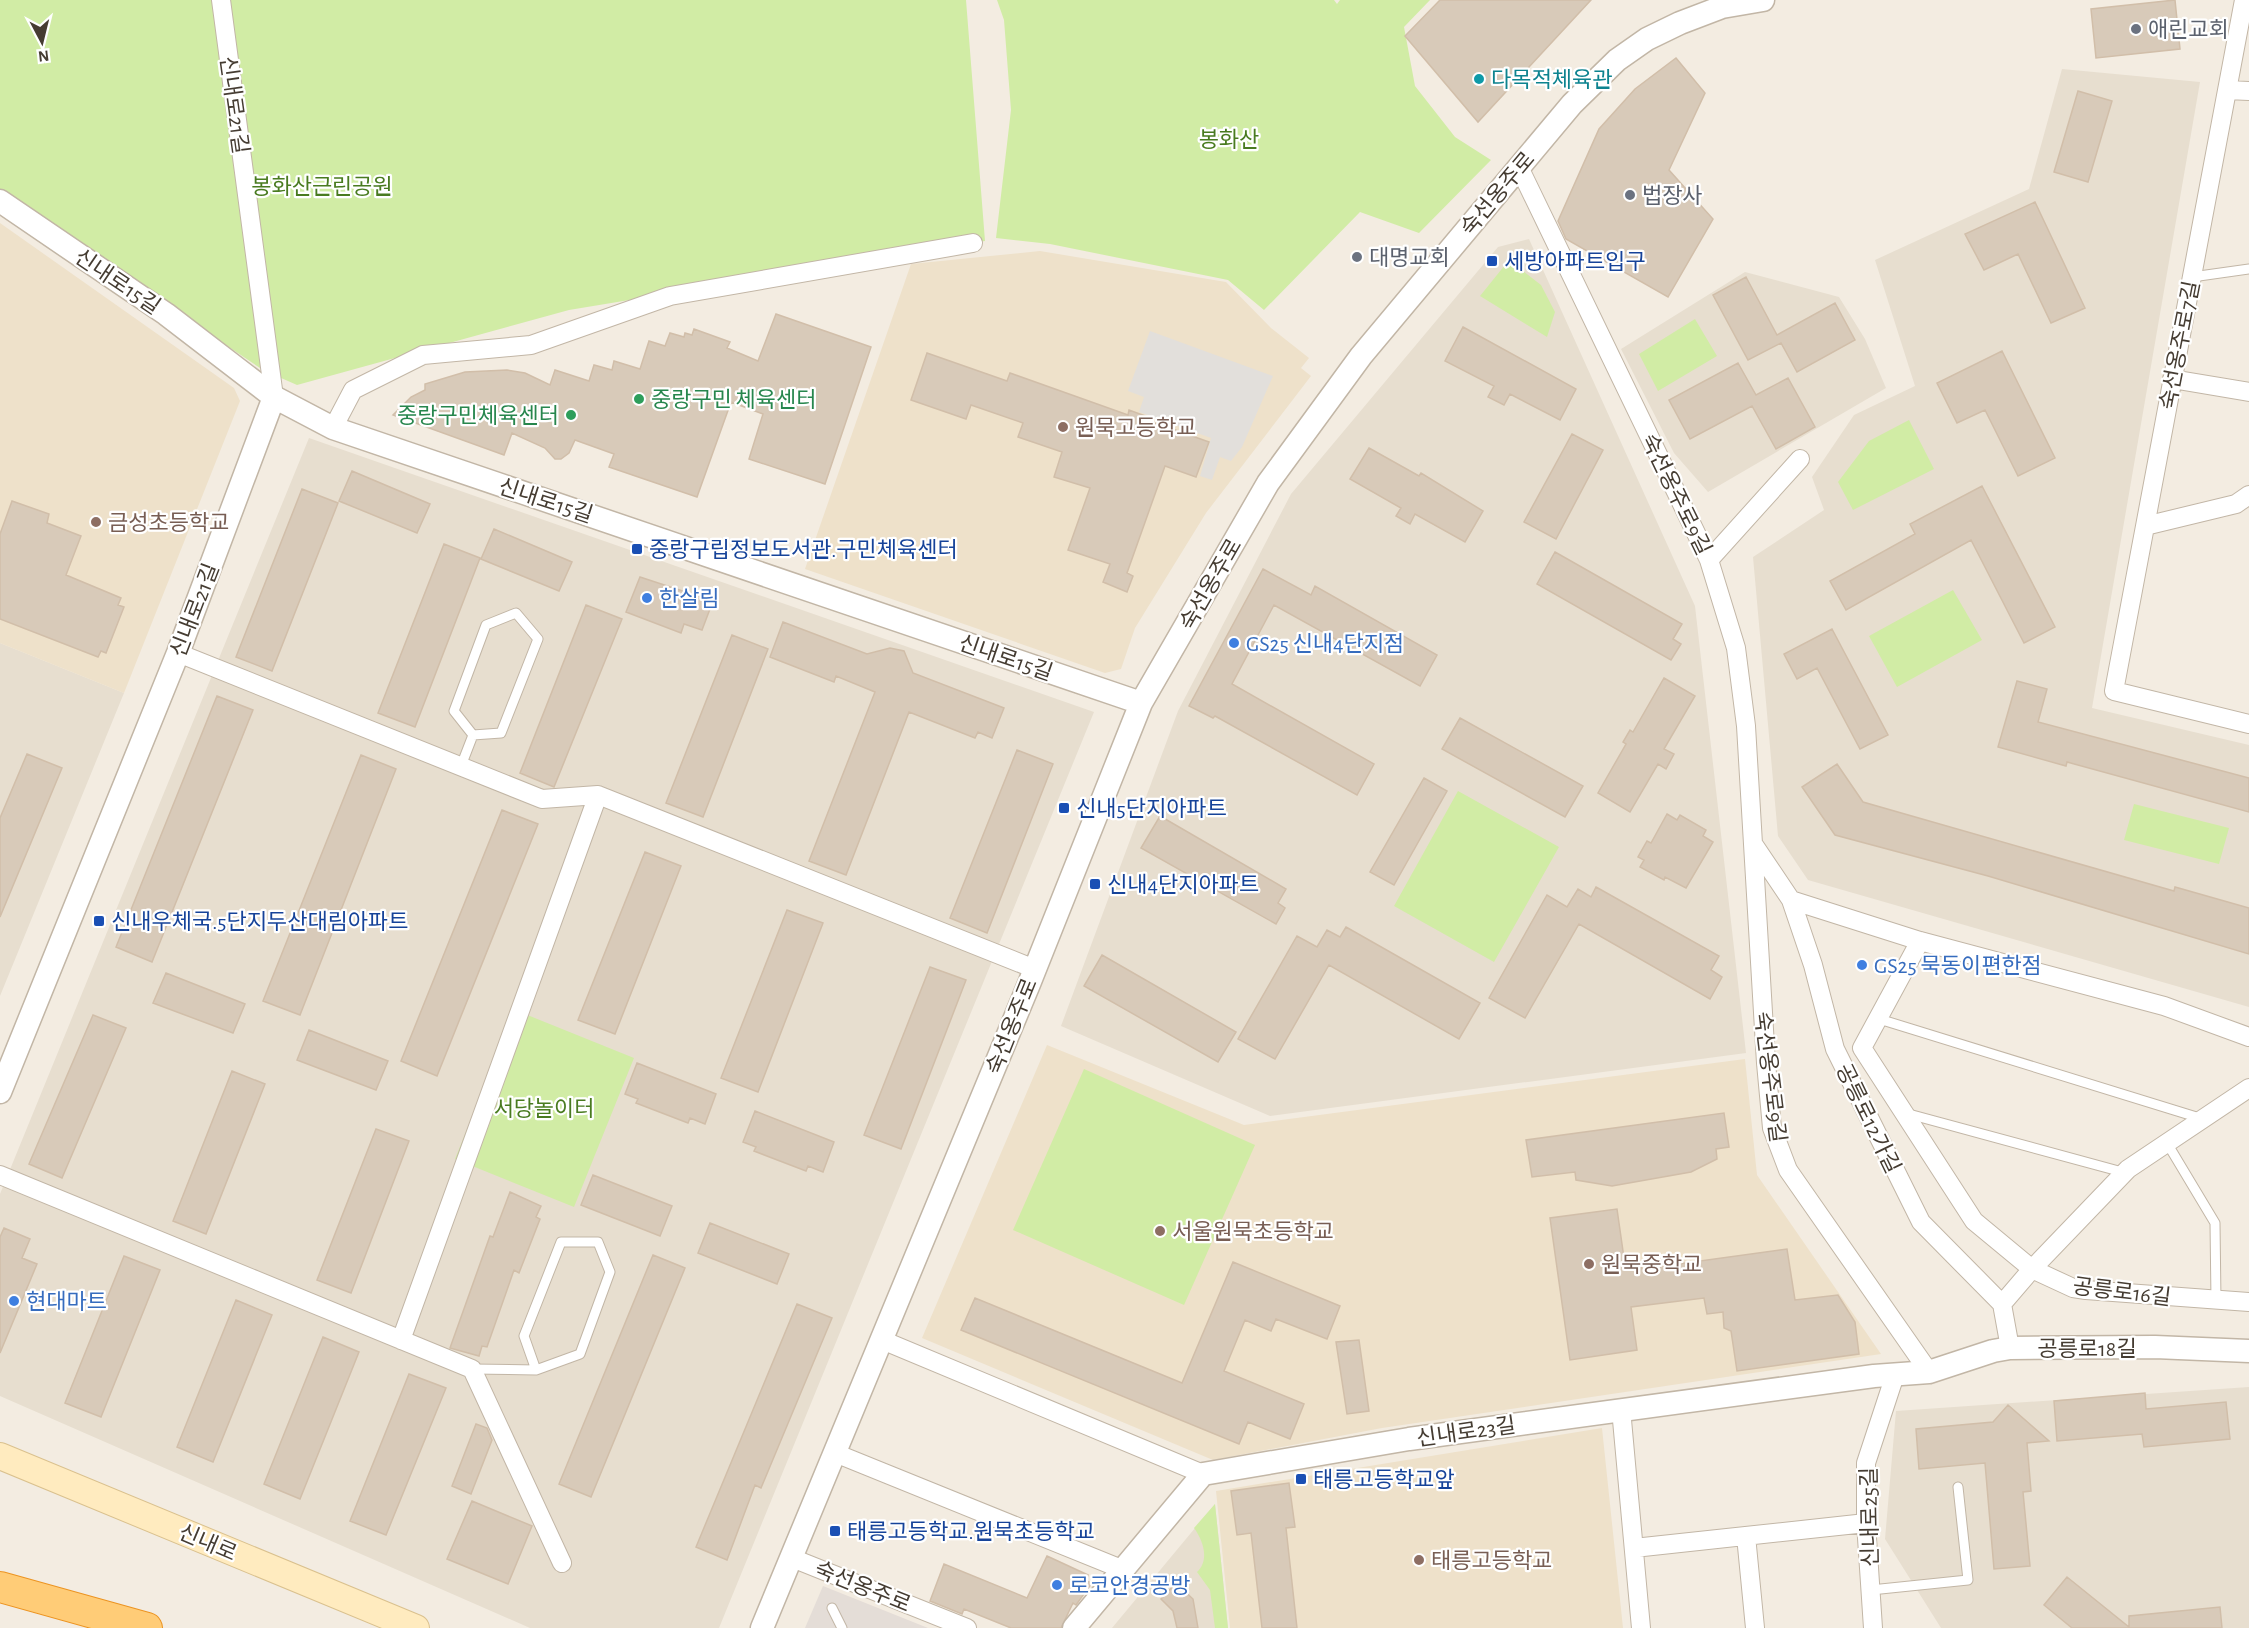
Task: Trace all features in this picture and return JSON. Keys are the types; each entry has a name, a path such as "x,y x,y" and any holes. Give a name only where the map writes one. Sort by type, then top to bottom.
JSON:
{"highway":[{"path":"0,1587 147,1628"}],"main road":[{"name":"신내로","path":"0,1456 416,1628"}],"street":[{"name":"신내로21길","path":"0,1092 178,652 274,397 221,0"},
{"name":"숙선옹주로","path":"762,1628 1035,969 1141,703 1268,483 1361,356 1572,104 1617,60 1647,39 1680,23 1722,7 1763,0"},
{"name":"숙선옹주로7길","path":"2244,0 2242,48 2227,90 2114,691 2249,724"},
{"path":"2227,90 2249,90"},
{"name":"숙선옹주로9길","path":"1519,167 1709,560 1736,648 1746,726 1754,845 1755,916 1766,1063 1772,1128 1778,1149 1788,1170 1929,1372"},
{"name":"신내로15길","path":"0,201 166,314 274,397 333,428 719,557 1141,703"},
{"path":"333,428 353,390 423,355 531,345 670,296 973,243"},
{"path":"2172,379 2249,392"},
{"path":"1709,560 1800,459"},
{"path":"2145,526 2236,504 2249,495"},
{"path":"178,652 542,799 598,795 1035,969"},
{"path":"401,1340 598,795"},
{"path":"1754,845 1791,900 1920,941 2164,1006 2249,1037"},
{"name":"공릉로12가길","path":"1791,900 1813,965 1835,1050 1921,1222 2002,1304"},
{"name":"공릉로12가길","path":"1920,941 1862,1048 1974,1221 2032,1269"},
{"path":"2010,1348 2002,1304 2032,1269 2128,1169 2249,1088"},
{"path":"0,1175 472,1369 562,1563"},
{"name":"공릉로16길","path":"2032,1269 2073,1288 2085,1290 2249,1302"},
{"path":"882,1340 1203,1474 1074,1628"},
{"name":"공릉로18길","path":"1929,1372 1993,1351 2010,1348 2155,1347 2249,1352"},
{"name":"신내로23길","path":"1203,1474 1409,1439 1621,1409 1929,1372"},
{"name":"신내로25길","path":"1873,1628 1866,1523 1866,1463 1895,1375"},
{"path":"1621,1409 1641,1628"},
{"path":"836,1453 1124,1570"},
{"path":"1634,1548 1866,1523"},
{"path":"1746,1536 1755,1628"},
{"name":"숙선옹주로","path":"792,1558 967,1628"}],"lane":[{"path":"2192,277 2249,269"},
{"path":"516,613 538,639 501,733 473,735 454,711 486,626 516,613"},
{"path":"461,766 473,735"},
{"path":"1879,1019 2203,1119"},
{"name":"공릉로12가길","path":"1905,1113 2126,1173"},
{"path":"2167,1143 2215,1223 2216,1300"},
{"path":"472,1369 536,1370 580,1354 610,1272 598,1242 561,1242 524,1336 536,1370"},
{"path":"1871,1590 1968,1580 1958,1487"},
{"path":"832,1608 842,1628"}],"shaded area":[{"path":"2062,69 2200,82 2092,708 2249,745 2249,1007 1808,880 1778,836 1753,557 1824,510 1812,477 1854,415 1915,386 1875,260 2029,189"},
{"name":"금성초등학교","path":"0,223 234,388 240,401 124,693 0,643"},
{"path":"1529,239 1695,606 1746,1053 1270,1116 1061,1026 1178,711 1291,494 1498,247"},
{"name":"원묵고등학교","path":"1040,251 1226,282 1271,328 1309,358 1301,368 1311,376 1206,513 1135,628 1121,669 1105,673 805,569 911,264"},
{"path":"1745,272 1839,297 1865,339 1886,388 1708,492 1674,453 1621,349"},
{"name":"원묵고등학교","path":"1150,331 1273,376 1242,447 1231,461 1220,457 1212,480 1200,476 1211,438 1139,412 1144,397 1128,391"},
{"path":"309,438 1094,712 719,1628 530,1628 0,1396 0,1194"},
{"path":"0,643 124,693 0,996"},
{"path":"1047,1045 1244,1125 1745,1059 1757,1175 1881,1354 1382,1428 1213,1460 922,1338"},
{"path":"2249,1387 2249,1628 1941,1628 1885,1539 1896,1411"},
{"name":"태릉고등학교","path":"1602,1428 1623,1628 1230,1628 1216,1491"},
{"path":"1215,1504 1228,1628 1112,1628"},
{"path":"823,1586 928,1628 805,1628"}],"green space":[{"name":"봉화산근린공원","path":"0,0 966,0 985,241 569,310 297,385 263,370 0,193"},
{"name":"봉화산","path":"997,0 1334,0 1337,4 1340,0 1430,0 1404,27 1415,86 1455,137 1491,160 1419,233 1360,212 1264,310 1228,280 1050,244 996,238 1011,110 1004,20"},
{"path":"1509,260 1541,285 1555,312 1547,337 1480,296"},
{"path":"1695,319 1717,356 1658,391 1639,354"},
{"path":"1909,420 1934,469 1853,510 1838,482 1869,441"},
{"path":"1953,590 1982,640 1897,687 1869,636"},
{"path":"1458,791 1559,847 1494,962 1394,906"},
{"path":"2134,804 2229,828 2219,864 2124,840"},
{"name":"서당놀이터","path":"515,1010 634,1058 574,1207 455,1159"},
{"path":"1084,1069 1255,1145 1184,1305 1013,1230"},
{"path":"1215,1504 1228,1628 1215,1628 1210,1590 1197,1572 1203,1562 1204,1550 1194,1528"}],"building":[{"name":"다목적체육관","path":"1440,0 1591,0 1478,122 1405,36"},
{"name":"애린교회","path":"2175,0 2180,49 2096,58 2091,9"},
{"name":"법장사","path":"1676,58 1705,93 1669,170 1713,219 1668,297 1566,239 1558,221 1599,129 1635,89"},
{"path":"2078,91 2112,101 2088,182 2054,172"},
{"path":"2035,202 2085,308 2051,323 2018,254 1984,270 1965,234"},
{"path":"1746,277 1777,335 1835,303 1855,340 1797,372 1781,343 1748,360 1713,295"},
{"path":"776,314 871,347 825,484 749,459 763,414 731,402 697,497 609,467 614,454 575,440 569,453 561,459 555,459 545,448 512,433 504,455 393,415 411,397 425,390 425,384 465,372 507,370 525,373 550,385 555,370 589,381 594,365 612,370 614,361 640,369 649,341 665,346 670,333 684,337 685,333 692,335 694,329 730,342 727,348 758,361"},
{"path":"1463,327 1576,389 1560,420 1510,394 1504,405 1488,397 1494,386 1445,361"},
{"path":"2002,351 2055,458 2018,476 1985,410 1957,423 1937,383"},
{"path":"927,353 1007,381 1010,373 1128,415 1129,410 1148,417 1147,420 1209,442 1196,477 1165,466 1127,573 1133,576 1127,592 1103,582 1110,564 1068,550 1090,488 1054,477 1062,452 1018,437 1023,423 971,405 966,419 911,400"},
{"path":"1738,363 1756,395 1788,378 1815,427 1776,449 1752,406 1690,439 1669,400"},
{"path":"1572,434 1603,450 1556,539 1524,522"},
{"path":"1369,448 1419,476 1421,473 1483,511 1465,542 1415,514 1410,524 1396,516 1401,508 1350,479"},
{"path":"352,471 430,504 417,533 339,501"},
{"path":"1982,486 2055,627 2024,643 1971,540 1846,610 1830,581 1915,534 1910,524"},
{"path":"302,489 338,503 272,671 236,657"},
{"path":"12,501 49,514 47,523 81,536 66,575 121,598 118,605 124,607 106,653 101,651 98,657 0,619 0,534"},
{"path":"494,529 572,562 559,591 481,559"},
{"path":"444,544 480,558 415,727 378,713"},
{"path":"1555,552 1682,624 1673,639 1681,644 1671,660 1537,584"},
{"path":"1263,569 1311,595 1315,586 1437,655 1420,686 1274,605 1232,684 1374,764 1357,795 1215,716 1213,718 1189,706"},
{"path":"640,577 713,601 702,630 684,624 681,633 626,612"},
{"path":"586,605 622,619 554,787 520,773"},
{"path":"783,622 867,654 890,648 904,651 913,673 1004,708 992,738 978,732 975,738 909,712 846,875 809,861 875,692 836,676 834,682 770,657"},
{"path":"1832,629 1888,735 1860,749 1817,668 1797,679 1784,654"},
{"path":"732,635 768,649 703,817 666,803"},
{"path":"1664,678 1695,696 1664,749 1674,754 1666,769 1658,764 1630,812 1598,793 1626,744 1623,742 1630,730 1633,732"},
{"path":"2017,681 2047,689 2038,722 2249,778 2249,812 2067,762 2066,766 1998,747"},
{"path":"217,696 253,710 152,962 116,947"},
{"path":"1460,718 1583,786 1565,817 1442,749"},
{"path":"1017,750 1053,764 987,933 950,918"},
{"path":"27,754 62,768 0,917 0,818"},
{"path":"361,755 396,769 300,1015 263,1001"},
{"path":"1837,764 1863,802 2174,891 2175,887 2249,908 2249,954 1988,876 1835,835 1802,787"},
{"path":"1424,778 1447,791 1394,885 1370,872"},
{"path":"502,810 538,824 437,1076 401,1061"},
{"path":"1667,814 1677,820 1680,815 1706,830 1703,836 1713,842 1686,888 1665,877 1664,880 1640,867 1644,860 1638,857 1647,841 1651,843"},
{"path":"1160,816 1286,889 1278,903 1285,908 1276,924 1141,848"},
{"path":"645,852 681,866 615,1034 578,1020"},
{"path":"1596,887 1719,956 1711,970 1722,977 1710,999 1579,924 1525,1018 1489,998 1547,895 1567,907 1578,889 1591,897"},
{"path":"787,910 823,923 758,1092 721,1078"},
{"path":"1346,927 1480,1003 1459,1039 1329,965 1275,1059 1238,1039 1297,936 1317,947 1327,930 1340,937"},
{"path":"1102,955 1236,1032 1218,1062 1084,986"},
{"path":"930,967 966,980 901,1149 864,1135"},
{"path":"166,973 245,1004 233,1033 153,1003"},
{"path":"93,1015 126,1028 62,1178 29,1164"},
{"path":"309,1030 388,1061 376,1090 297,1060"},
{"path":"637,1063 716,1094 705,1124 690,1118 688,1123 636,1103 638,1099 625,1094"},
{"path":"232,1071 265,1084 206,1234 173,1221"},
{"path":"755,1111 834,1142 823,1172 808,1166 806,1171 754,1151 756,1147 743,1142"},
{"path":"1724,1113 1729,1147 1716,1149 1717,1159 1691,1172 1612,1186 1576,1180 1575,1172 1532,1177 1526,1140"},
{"path":"376,1129 409,1141 351,1293 317,1280"},
{"path":"593,1175 672,1206 660,1236 581,1205"},
{"path":"510,1192 541,1206 536,1217 540,1219 519,1273 514,1270 487,1347 482,1346 479,1356 450,1348 490,1236 493,1237"},
{"path":"1617,1209 1625,1265 1641,1263 1642,1269 1787,1249 1795,1300 1838,1295 1855,1322 1859,1354 1737,1371 1731,1331 1724,1328 1723,1312 1707,1314 1704,1298 1631,1307 1637,1350 1570,1360 1550,1218"},
{"path":"710,1223 789,1254 777,1284 698,1253"},
{"path":"4,1228 30,1239 22,1258 37,1264 0,1353 0,1237"},
{"path":"653,1255 685,1268 591,1497 559,1484"},
{"path":"124,1256 160,1270 101,1417 65,1403"},
{"path":"1233,1262 1340,1306 1327,1339 1276,1319 1271,1331 1245,1320 1224,1371 1304,1404 1290,1439 1248,1422 1239,1444 961,1330 975,1298 1182,1383"},
{"path":"236,1300 272,1315 213,1462 177,1447"},
{"path":"797,1304 832,1318 761,1488 755,1485 727,1560 696,1547"},
{"path":"323,1337 359,1352 300,1499 264,1484"},
{"path":"1359,1340 1369,1411 1347,1414 1336,1342"},
{"path":"409,1374 446,1388 386,1535 350,1521"},
{"path":"2145,1393 2146,1409 2226,1402 2230,1439 2144,1447 2142,1434 2057,1441 2054,1401"},
{"path":"2008,1405 2049,1441 2027,1443 2031,1491 2023,1492 2030,1566 1994,1569 1985,1463 1919,1469 1916,1429 1993,1422"},
{"path":"476,1424 487,1428 492,1440 471,1494 452,1486"},
{"path":"1289,1483 1295,1527 1286,1528 1297,1628 1262,1628 1251,1533 1237,1535 1231,1491"},
{"path":"472,1501 532,1526 508,1584 447,1559"},
{"path":"1047,1556 1088,1575 1086,1581 1092,1583 1076,1605 1073,1603 1061,1628 1011,1628 964,1609 962,1614 930,1601 944,1564 1027,1598"},
{"path":"2067,1577 2129,1627 2129,1616 2220,1607 2222,1628 2072,1628 2044,1605"},
{"path":"1176,1583 1193,1599 1198,1628 1177,1628 1173,1611 1161,1599"}],"place":[{"name":"애린교회","path":"2136,29"},
{"name":"다목적체육관","path":"1479,79"},
{"name":"법장사","path":"1630,195"},
{"name":"대명교회","path":"1357,257"},
{"name":"세방아파트입구","path":"1492,261"},
{"name":"중랑구민 체육센터","path":"639,399"},
{"name":"중랑구민체육센터","path":"571,415"},
{"name":"원묵고등학교","path":"1063,427"},
{"name":"금성초등학교","path":"96,522"},
{"name":"중랑구립정보도서관.구민체육센터","path":"637,549"},
{"name":"한살림","path":"647,598"},
{"name":"GS25 신내4단지점","path":"1234,643"},
{"name":"신내5단지아파트","path":"1064,808"},
{"name":"신내4단지아파트","path":"1095,884"},
{"name":"신내우체국.5단지두산대림아파트","path":"99,921"},
{"name":"GS25 묵동이편한점","path":"1862,965"},
{"name":"서울원묵초등학교","path":"1160,1231"},
{"name":"원묵중학교","path":"1589,1264"},
{"name":"현대마트","path":"14,1301"},
{"name":"태릉고등학교앞","path":"1301,1479"},
{"name":"태릉고등학교.원묵초등학교","path":"835,1531"},
{"name":"태릉고등학교","path":"1419,1560"},
{"name":"로코안경공방","path":"1057,1585"}]}
